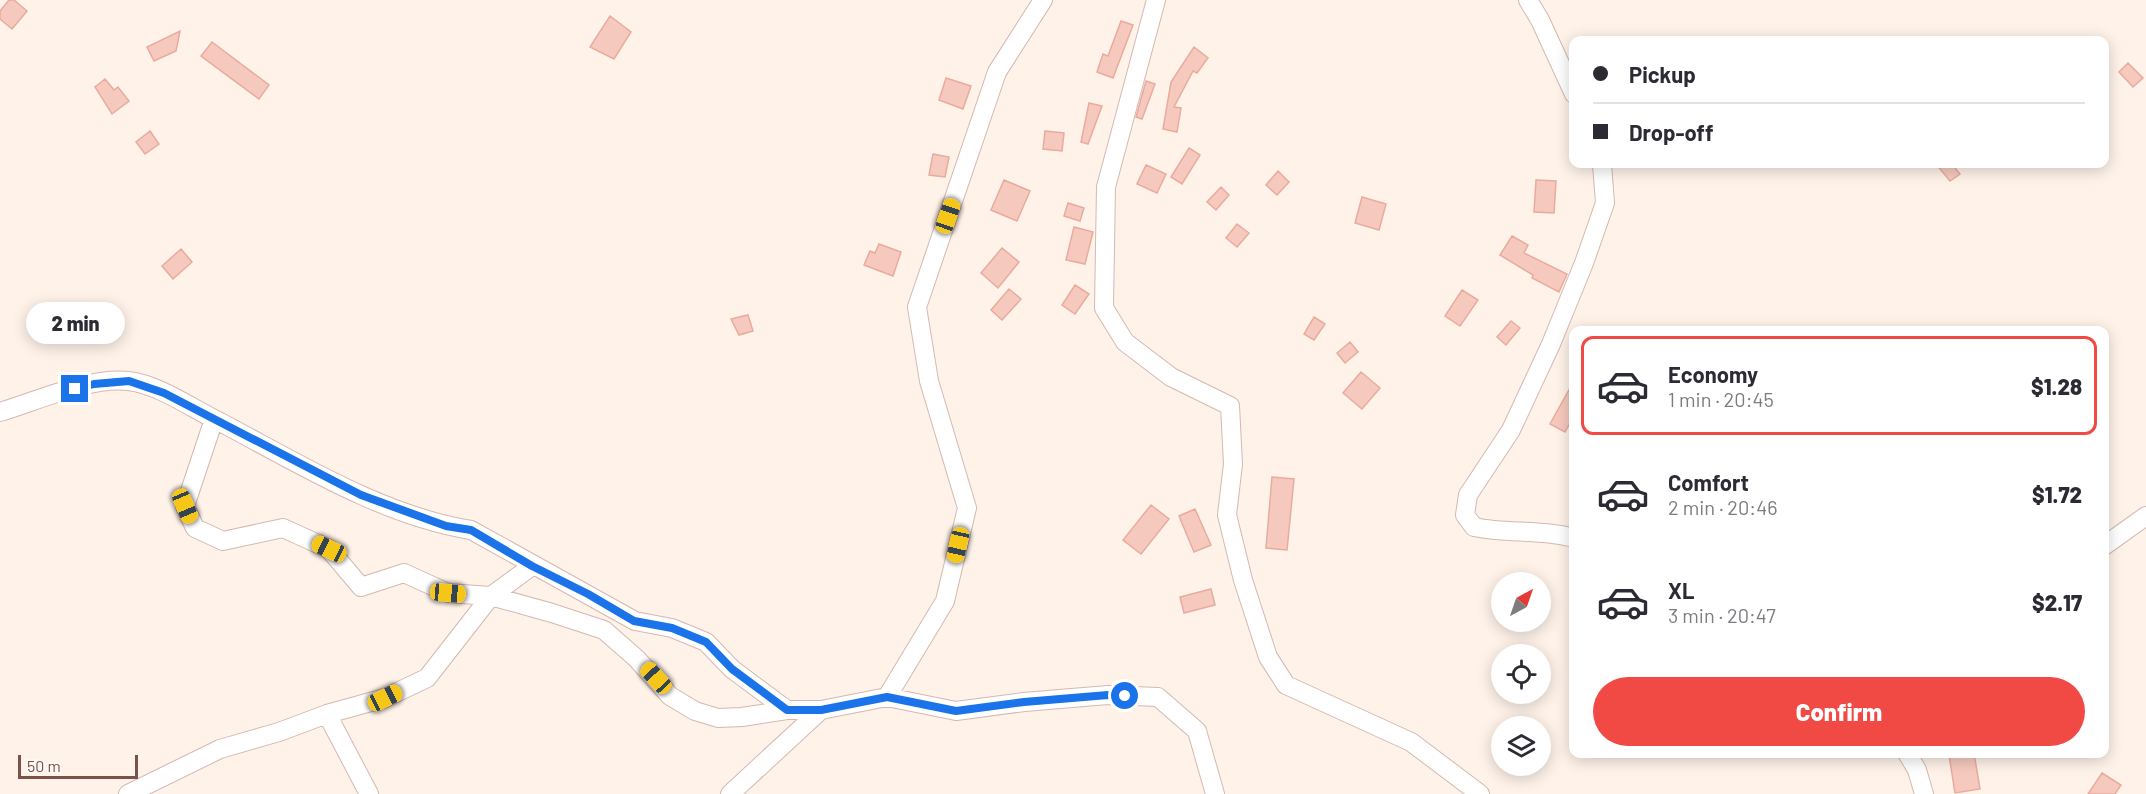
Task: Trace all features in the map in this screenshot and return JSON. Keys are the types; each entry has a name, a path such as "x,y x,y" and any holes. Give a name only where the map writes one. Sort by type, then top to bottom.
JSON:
{"street":[{"path":"887,697 945,602 967,507 929,381 916,307 997,72 1043,0"},
{"path":"1156,0 1106,187 1104,308 1125,342 1171,377 1230,406 1233,464 1227,515 1243,580 1268,657 1286,685 1411,742 1480,794"},
{"path":"1528,0 1540,20 1569,83"},
{"path":"1569,537 1474,527 1465,515 1468,495 1511,429 1551,344 1584,263 1605,203 1602,168"},
{"path":"0,412 94,384 129,381 164,393 361,495 446,526 471,530 634,621 672,628 706,642 732,669 787,710"},
{"path":"214,419 185,506 195,528 223,541 283,528 329,549 361,587 404,573 448,593 491,596 604,630 637,659 670,696 695,711 717,718 742,717 787,710 821,710 887,697 956,711 1024,702 1108,695 1158,697 1197,731 1215,794"},
{"path":"2109,542 2146,516"},
{"path":"128,794 220,749 279,732 327,714 385,698 427,678 491,596 532,566"},
{"path":"730,794 821,710"},
{"path":"327,714 369,794"},
{"path":"1910,758 1917,770 1924,794"}],"building":[{"path":"9,0 14,0 27,11 12,29 0,19 0,11"},
{"path":"610,16 631,32 614,59 590,47"},
{"path":"1121,21 1133,25 1113,78 1097,72 1103,54 1108,56"},
{"path":"180,31 176,51 154,61 147,47"},
{"path":"212,42 269,85 259,99 201,56"},
{"path":"1194,47 1208,58 1197,73 1193,71 1174,107 1181,108 1177,132 1163,129 1171,82"},
{"path":"2128,63 2143,78 2133,87 2119,72"},
{"path":"946,78 971,86 963,109 939,100"},
{"path":"105,79 114,90 118,87 129,101 112,114 95,87"},
{"path":"1146,81 1155,84 1142,119 1136,117"},
{"path":"1089,103 1102,106 1088,144 1081,142"},
{"path":"150,131 159,144 145,154 136,142"},
{"path":"1045,131 1064,133 1062,151 1043,149"},
{"path":"1189,148 1200,155 1182,184 1171,177"},
{"path":"933,154 949,157 945,177 929,175"},
{"path":"1146,165 1166,174 1157,193 1137,184"},
{"path":"1939,168 1955,168 1960,174 1950,181"},
{"path":"1278,171 1289,182 1277,195 1266,185"},
{"path":"1004,180 1030,191 1017,221 991,210"},
{"path":"1536,180 1556,181 1554,213 1534,212"},
{"path":"1221,187 1229,195 1216,210 1207,202"},
{"path":"1362,197 1386,204 1379,230 1355,223"},
{"path":"1068,203 1084,208 1080,221 1064,216"},
{"path":"1237,224 1249,233 1237,247 1226,238"},
{"path":"1074,227 1093,232 1085,264 1066,260"},
{"path":"1512,236 1528,245 1524,253 1567,274 1559,292 1532,278 1533,275 1500,255"},
{"path":"879,244 901,252 893,276 864,265 870,251 875,253"},
{"path":"1002,248 1019,262 998,288 981,273"},
{"path":"181,249 192,262 173,279 162,266"},
{"path":"1075,285 1089,294 1075,314 1062,305"},
{"path":"1009,289 1021,299 1002,320 991,310"},
{"path":"1462,290 1478,300 1460,326 1445,316"},
{"path":"748,315 753,331 739,335 731,319"},
{"path":"1314,317 1325,324 1314,340 1304,334"},
{"path":"1511,321 1520,328 1506,345 1497,337"},
{"path":"1350,342 1358,352 1345,363 1337,353"},
{"path":"1361,372 1380,388 1362,409 1343,393"},
{"path":"1569,390 1569,425 1565,432 1550,424"},
{"path":"1272,477 1294,479 1287,550 1266,548"},
{"path":"1151,505 1169,519 1141,554 1123,540"},
{"path":"1195,509 1211,545 1194,552 1179,516"},
{"path":"1211,589 1215,605 1184,613 1180,597"},
{"path":"1949,758 1975,758 1980,789 1955,793"},
{"path":"2102,773 2121,785 2115,794 2088,794"}],"route":[{"path":"75,389 94,384 129,381 164,393 361,495 446,526 471,530 634,621 672,628 706,642 732,669 787,710 821,710 887,697 956,711 1024,702 1108,695 1125,696"}]}
